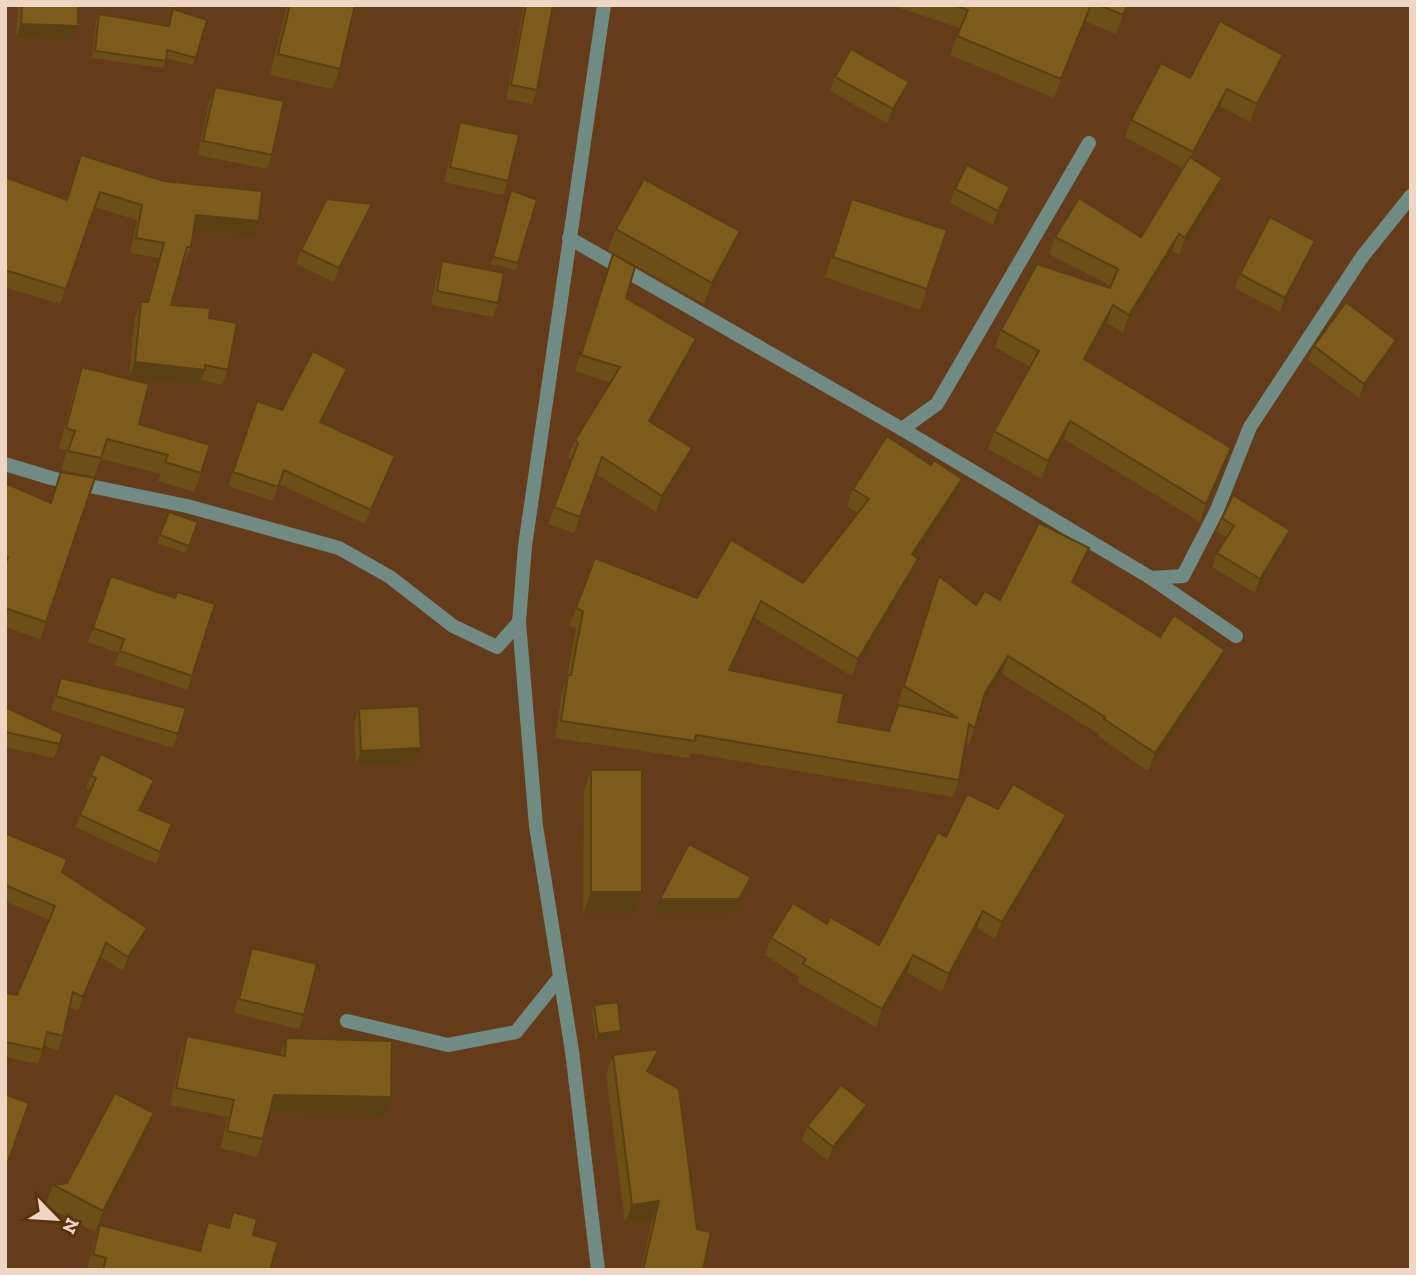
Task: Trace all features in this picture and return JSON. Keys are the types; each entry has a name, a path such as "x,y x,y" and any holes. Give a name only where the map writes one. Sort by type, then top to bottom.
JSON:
{"street":[{"path":"598,1270 572,1051 536,826 519,622 525,546 604,5"},
{"path":"902,429 937,404 1088,143"},
{"path":"1151,578 1183,576 1217,510 1250,427 1362,257 1411,196"},
{"path":"569,238 902,429 1151,578 1237,636"},
{"path":"5,464 51,478 187,506 339,548 390,577 453,626 497,647 519,622"},
{"path":"347,1021 448,1045 516,1032 560,977"}],"building":[{"path":"22,5 78,5 78,26 21,24"},
{"path":"290,5 355,5 340,69 278,54"},
{"path":"526,5 553,5 537,90 511,85"},
{"path":"954,5 1091,5 1061,79 957,36 968,10"},
{"path":"1099,5 1127,5 1123,15"},
{"path":"173,9 207,20 196,58 167,50 166,61 95,51 99,14 169,26"},
{"path":"1220,21 1283,55 1257,104 1227,89 1193,152 1131,120 1161,63 1190,78"},
{"path":"851,49 909,82 893,109 835,77"},
{"path":"215,87 284,101 272,155 203,141"},
{"path":"460,122 519,135 508,181 450,167"},
{"path":"81,155 164,181 262,191 259,221 196,215 191,247 187,247 171,305 210,308 209,318 237,323 228,370 205,365 205,370 135,362 141,302 148,302 164,243 136,238 142,205 100,192 66,289 5,270 5,177 67,200"},
{"path":"1190,157 1222,178 1185,238 1179,234 1129,315 1113,305 1084,359 1231,448 1206,504 1070,421 1048,461 994,431 1039,351 1001,330 1037,264 1110,288 1118,269 1055,237 1079,198 1141,237"},
{"path":"967,165 1010,187 998,211 955,189"},
{"path":"644,179 740,231 712,283 616,229"},
{"path":"511,190 537,200 518,263 493,257"},
{"path":"327,199 372,204 339,268 301,250"},
{"path":"852,199 947,230 927,289 833,257"},
{"path":"1270,217 1315,241 1285,298 1240,274"},
{"path":"613,254 635,267 626,298 696,339 649,421 692,448 662,496 602,457 580,517 554,507 578,443 575,440 620,367 581,355"},
{"path":"442,261 504,273 498,303 437,291"},
{"path":"1346,302 1396,340 1364,384 1314,346"},
{"path":"313,351 347,369 320,422 395,456 371,510 284,470 278,487 233,472 257,401 282,410"},
{"path":"82,367 149,384 139,424 210,445 201,473 165,462 168,455 107,439 101,458 68,451 75,431 66,428"},
{"path":"887,436 931,465 934,460 962,479 912,554 918,559 858,659 761,601 729,670 844,694 838,722 889,731 898,705 958,718 904,686 939,576 976,605 985,591 1000,600 1039,523 1089,548 1072,582 1160,637 1174,615 1225,650 1155,753 1104,719 1105,717 1008,656 985,693 975,728 969,724 959,780 696,735 695,741 561,721 568,675 571,675 583,611 576,608 595,558 697,598 731,540 803,583 869,499 853,489"},
{"path":"61,472 95,478 46,622 5,608 5,564 8,557 5,556 5,483 51,503"},
{"path":"1233,495 1290,530 1260,579 1217,553 1234,526 1222,518"},
{"path":"169,512 198,522 189,546 160,535"},
{"path":"111,576 175,598 177,592 215,604 192,676 120,651 124,639 93,628"},
{"path":"61,678 186,708 178,734 56,696"},
{"path":"419,706 421,748 361,751 359,709"},
{"path":"5,707 63,734 60,744 5,732"},
{"path":"101,754 154,780 139,810 172,824 160,852 80,815 96,778 91,775"},
{"path":"591,770 642,770 642,892 591,892"},
{"path":"1013,784 1066,815 1002,922 983,911 949,974 913,955 882,1009 803,964 806,959 771,938 793,903 827,924 830,917 879,945 938,832 946,837 967,794 998,809"},
{"path":"5,833 67,859 62,872 147,928 128,957 106,943 83,997 73,992 63,1036 47,1032 43,1050 5,1042 5,993 17,995 55,906 5,885"},
{"path":"689,844 751,877 739,899 660,899"},
{"path":"252,948 317,964 304,1015 239,999"},
{"path":"618,1002 621,1031 598,1034 594,1005"},
{"path":"187,1036 285,1056 286,1038 392,1041 391,1097 274,1095 263,1139 227,1131 234,1100 176,1088"},
{"path":"659,1049 647,1071 679,1089 697,1229 711,1232 703,1270 643,1270 659,1201 632,1205 613,1055"},
{"path":"841,1085 867,1105 833,1147 807,1126"},
{"path":"115,1093 154,1113 103,1211 53,1185 67,1183"},
{"path":"5,1094 29,1103 7,1165 5,1164"},
{"path":"233,1212 257,1219 253,1235 278,1242 270,1270 103,1270 106,1258 93,1254 100,1225 200,1251 208,1222 229,1228"}]}
